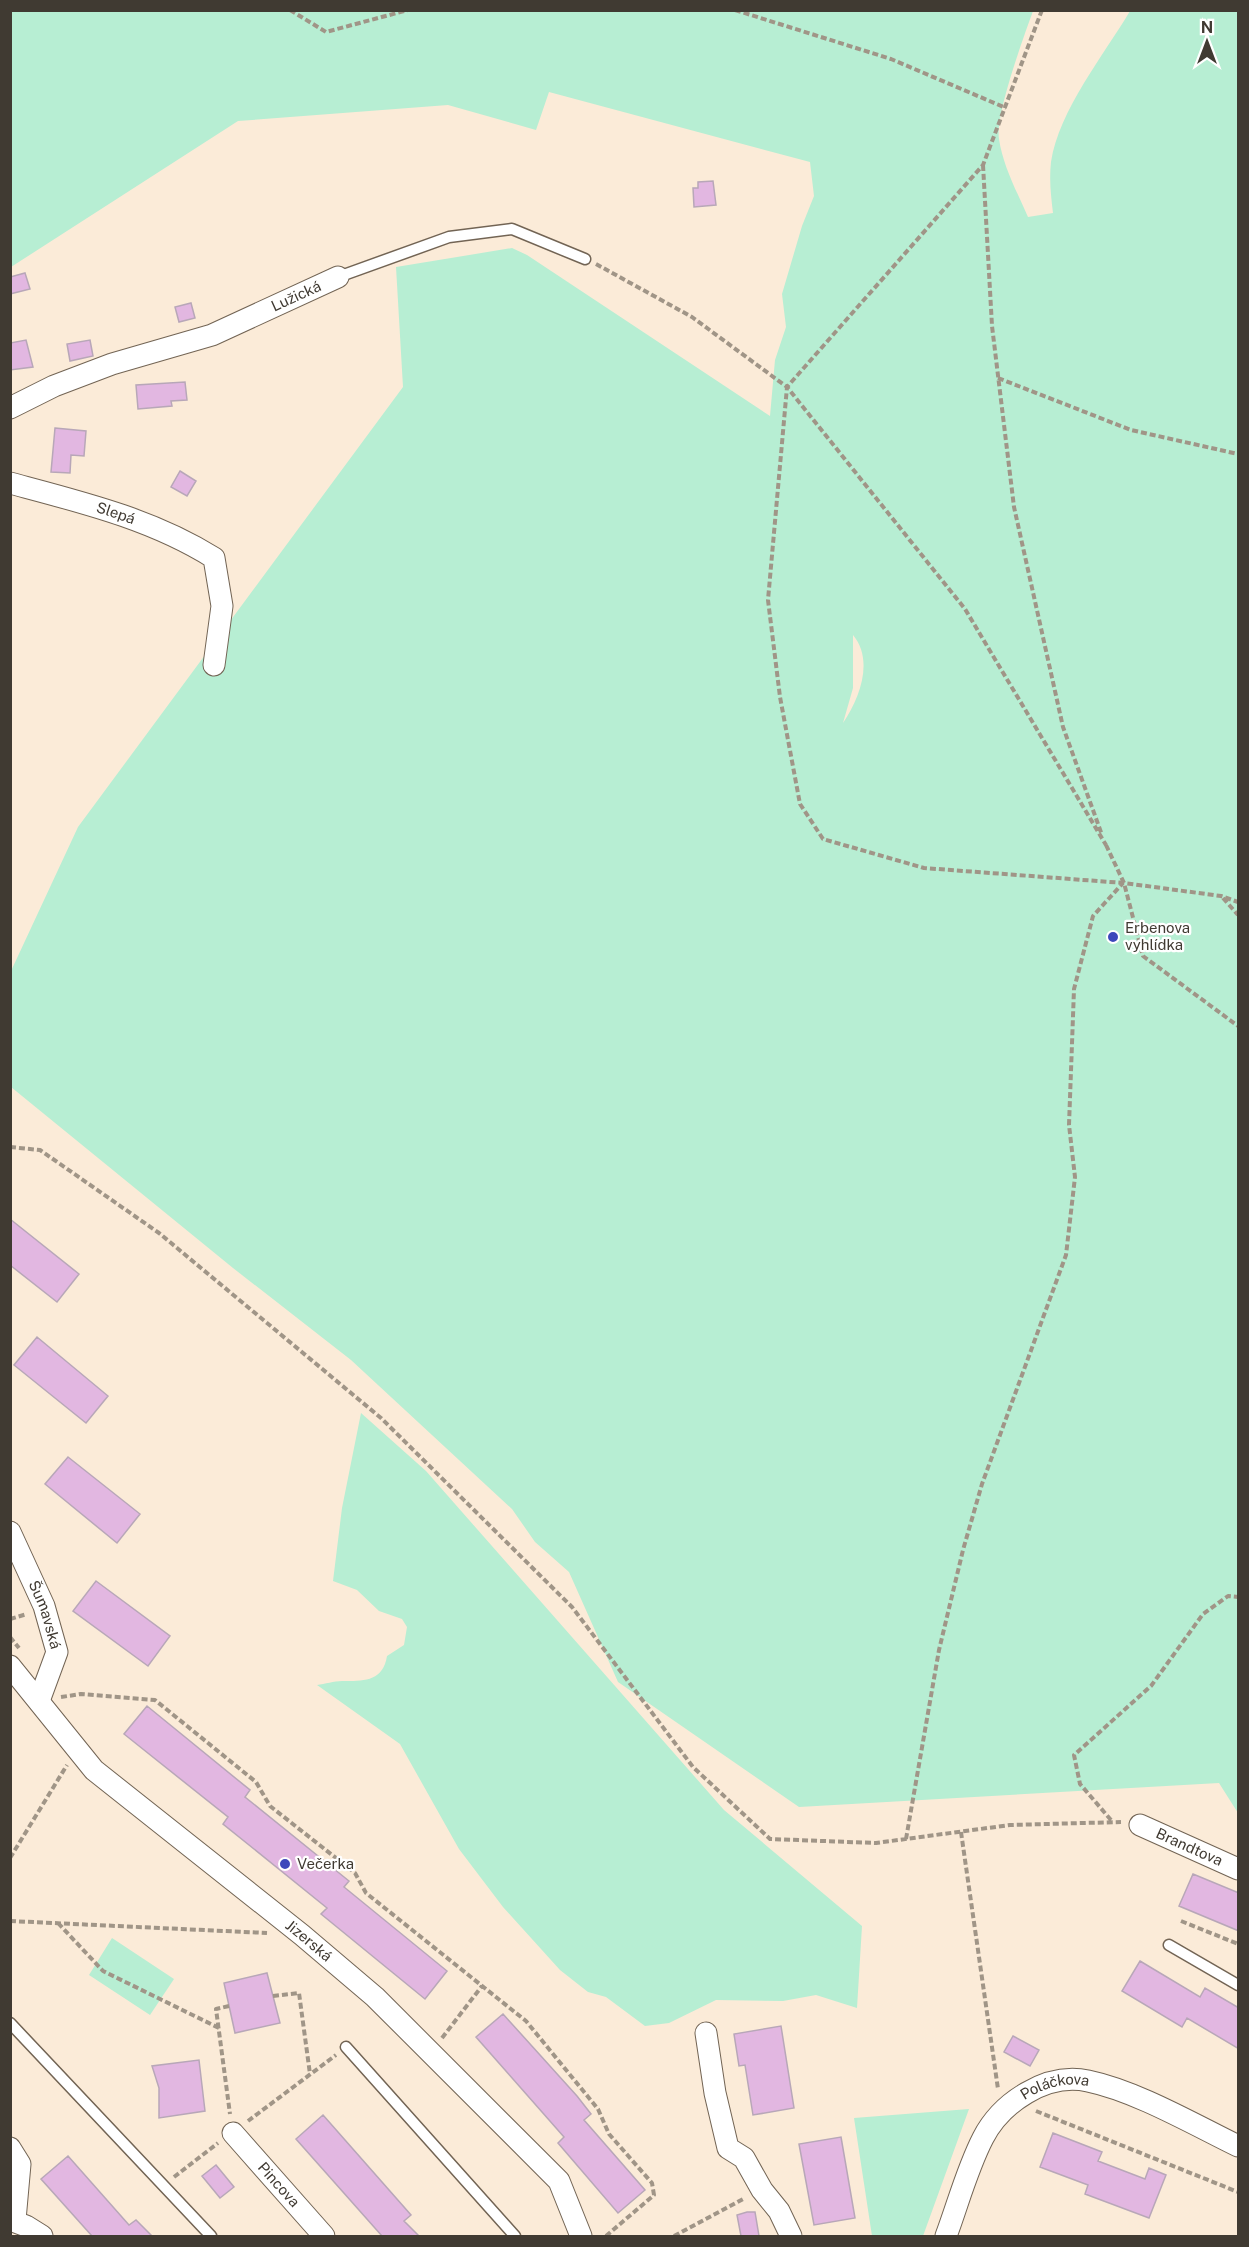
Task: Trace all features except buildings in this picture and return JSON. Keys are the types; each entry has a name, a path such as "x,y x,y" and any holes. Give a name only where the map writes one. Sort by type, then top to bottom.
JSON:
{"street":[{"name":"Lužická","path":"10,408 54,386 112,364 212,335 338,277"},
{"name":"Slepá","path":"10,483 99,507 182,538 214,558 222,606 214,665"},
{"name":"Šumavská","path":"10,1532 44,1606 57,1652 39,1701"},
{"name":"Jizerská","path":"10,1666 94,1770 302,1935 375,1997 559,2181 581,2236"},
{"name":"Brandtova","path":"1140,1826 1239,1869"},
{"path":"706,2032 715,2093 728,2148 744,2158 762,2190 779,2211 792,2236"},
{"name":"Poláčkova","path":"946,2236 983,2137 1013,2100 1056,2081 1087,2080 1141,2100 1239,2146"},
{"name":"Pincova","path":"233,2133 324,2236"},
{"path":"10,2148 21,2164 13,2220 42,2236"}],"lane":[{"name":"Lužická","path":"338,277 449,237 512,229 585,259"},
{"path":"1169,1945 1239,1985"},
{"path":"10,2023 211,2236"},
{"path":"346,2047 515,2236"}],"path":[{"path":"290,10 326,32 408,10"},
{"path":"735,10 891,59 1006,108"},
{"path":"1042,10 983,165 787,387 768,600 780,697 800,804 823,839 924,868 1124,883 1221,896 1239,902"},
{"path":"983,165 992,326 1014,507 1060,716 1106,845"},
{"path":"585,259 692,317 787,387 965,609 1106,845 1124,883 1143,956 1239,1026"},
{"path":"998,378 1131,430 1239,454"},
{"path":"906,1839 939,1650 963,1550 982,1484 1066,1255 1075,1177 1069,1125 1074,989 1093,916 1124,883"},
{"path":"1221,896 1239,915"},
{"path":"10,1147 40,1150 159,1233 381,1418 572,1606 693,1767 770,1839 876,1843 1010,1825 1111,1821 1080,1784 1074,1755 1151,1686 1203,1614 1228,1596 1239,1597"},
{"path":"39,1701 81,1694 155,1700 256,1782 270,1806 355,1873 366,1893 526,2021 598,2109 609,2134 652,2183 654,2195 606,2236"},
{"path":"10,1858 77,1749"},
{"path":"961,1832 1001,2113"},
{"path":"10,1921 302,1935"},
{"path":"1181,1921 1239,1944"},
{"path":"58,1923 103,1971 219,2028"},
{"path":"430,2053 482,1986"},
{"path":"273,1996 299,1993 310,2074"},
{"path":"229,2006 216,2009 233,2133"},
{"path":"163,2185 346,2047"},
{"path":"1028,2108 1239,2192"},
{"path":"674,2236 762,2190"}],"green space":[{"path":"11,11 1033,11 1011,75 999,128 1004,159 1028,217 1053,213 1051,162 1063,123 1084,84 1130,11 1238,11 1238,1813 1219,1783 799,1807 618,1682 569,1572 535,1542 512,1509 351,1360 233,1268 11,1087 11,971 78,827 403,387 396,267 512,248 527,255 770,416 775,360 786,327 782,294 802,226 814,196 810,162 549,92 536,130 448,105 238,121 11,267","holes":["853,635 859,645 864,667 862,679 855,702 843,723 853,688"]},
{"path":"361,1413 426,1471 724,1810 862,1926 857,2008 816,1995 783,2001 716,2000 669,2023 645,2026 606,1997 588,1992 560,1970 503,1907 459,1849 400,1744 317,1685 364,1680 377,1675 385,1665 387,1656 404,1645 407,1627 402,1619 379,1611 357,1590 333,1581 342,1508"},
{"path":"112,1938 174,1979 150,2015 89,1975"},
{"path":"969,2109 923,2236 872,2236 854,2118"}],"place":[{"name":"Erbenova vyhlídka","path":"1113,937"},
{"name":"Večerka","path":"285,1864"}]}
